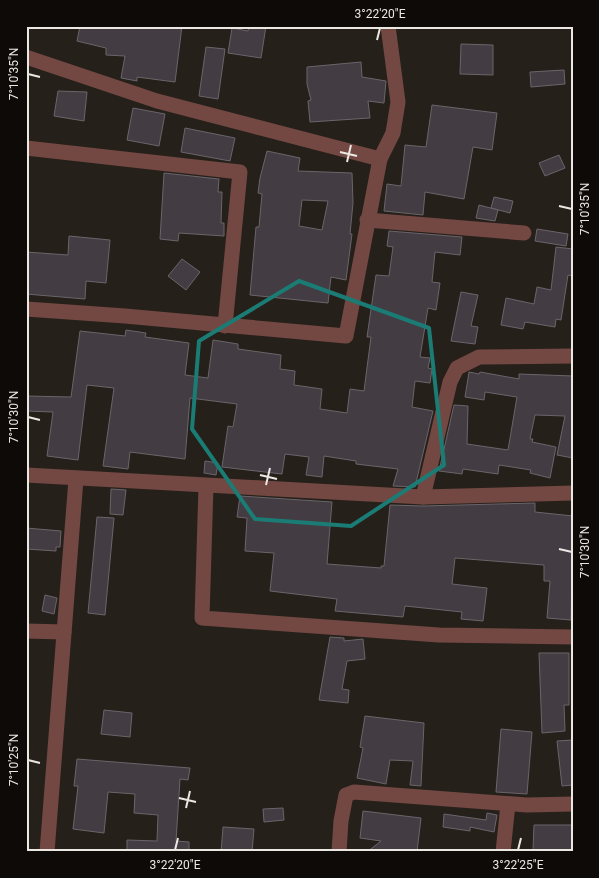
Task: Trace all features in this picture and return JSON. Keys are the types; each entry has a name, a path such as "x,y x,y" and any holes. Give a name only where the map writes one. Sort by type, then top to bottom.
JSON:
{"street":[{"path":"26,310 346,336 380,159 393,133 398,102 388,26"},
{"path":"26,57 157,101 380,159"},
{"path":"26,148 240,172 225,326"},
{"path":"367,220 524,233"},
{"path":"423,497 450,382 457,368 479,358 573,356"},
{"path":"26,475 423,497 573,494"},
{"path":"47,852 76,479"},
{"path":"206,486 202,618 439,635 573,636"},
{"path":"26,631 64,632"},
{"path":"340,852 343,803 346,795 354,792 508,804 573,804"},
{"path":"503,852 508,804"}],"highlighted area":[{"path":"299,281 429,328 444,465 351,526 255,519 192,429 199,341"}],"building":[{"path":"80,26 182,26 175,82 137,77 137,81 121,78 125,56 106,55 106,48 77,41"},
{"path":"249,26 266,26 261,58 228,53 232,28 248,31"},
{"path":"461,44 493,45 493,75 460,74"},
{"path":"206,47 225,49 218,99 199,96"},
{"path":"361,62 362,77 386,81 384,103 368,101 370,118 310,122 308,101 311,100 307,84 307,67"},
{"path":"564,70 565,84 531,87 530,72"},
{"path":"58,91 87,92 84,121 54,116"},
{"path":"432,105 497,113 492,150 473,147 464,199 425,192 423,215 384,211 387,184 401,186 405,145 426,147"},
{"path":"133,108 165,114 159,146 127,140"},
{"path":"185,128 235,138 230,161 181,152"},
{"path":"267,151 300,158 298,171 352,173 353,203 350,234 352,234 346,280 331,277 328,303 250,295 256,227 259,227 262,194 258,193","holes":["302,200 328,201 322,230 299,226"]},
{"path":"559,155 565,168 545,176 539,163"},
{"path":"164,173 219,179 218,192 222,192 221,223 224,223 224,236 179,233 178,241 160,239"},
{"path":"494,197 513,201 510,213 491,208"},
{"path":"479,205 498,210 495,221 476,218"},
{"path":"537,229 568,234 566,246 535,241"},
{"path":"389,231 462,237 460,255 435,252 432,282 440,283 436,310 428,308 420,357 430,358 428,368 432,369 430,383 415,381 412,407 433,411 415,487 393,486 398,469 356,464 356,461 324,456 322,477 306,475 309,457 285,454 282,474 222,467 228,426 233,427 237,404 190,398 185,459 130,452 128,469 103,466 114,388 87,385 78,460 47,456 53,412 26,411 26,396 71,397 80,331 125,336 126,330 146,333 145,337 189,343 185,375 208,378 213,340 238,344 238,349 281,355 280,369 295,371 294,385 322,389 320,409 347,413 350,389 364,391 371,337 367,337 376,275 389,276 393,247 387,246"},
{"path":"69,236 110,240 106,283 86,281 85,299 26,294 26,252 68,255"},
{"path":"556,247 573,249 573,276 568,275 561,320 556,319 555,327 525,322 523,329 501,325 506,298 534,304 537,287 551,290"},
{"path":"182,259 200,272 186,290 168,276"},
{"path":"461,292 478,295 471,326 478,327 475,344 451,341"},
{"path":"469,372 479,374 480,372 519,379 519,374 573,376 573,458 557,455 565,416 535,415 530,439 533,439 532,442 556,447 550,478 530,473 531,470 499,465 498,474 463,469 462,474 439,471 454,405 468,406 467,444 508,450 517,397 485,392 484,400 465,397"},
{"path":"205,461 218,463 216,475 204,473"},
{"path":"111,489 126,490 123,515 110,514"},
{"path":"240,496 332,502 327,564 381,568 381,566 384,566 390,505 535,503 535,512 573,516 571,620 547,618 550,581 544,581 544,565 455,558 452,584 487,588 483,621 461,619 462,612 405,606 403,617 335,611 337,599 270,591 274,553 245,551 247,518 237,517"},
{"path":"97,517 114,518 105,615 88,613"},
{"path":"26,528 61,531 60,547 56,547 56,551 26,549"},
{"path":"45,595 57,598 54,614 42,611"},
{"path":"330,637 344,638 344,641 363,639 365,659 347,661 342,689 349,690 348,703 319,700"},
{"path":"539,653 569,653 569,705 564,705 565,731 542,733"},
{"path":"104,710 132,713 130,737 101,734"},
{"path":"365,716 424,723 421,786 410,785 413,761 390,760 386,784 357,778 363,748 360,747"},
{"path":"501,729 532,732 527,794 496,792"},
{"path":"573,740 573,785 562,786 557,741"},
{"path":"77,759 190,768 188,780 180,779 176,841 189,842 189,852 127,852 127,840 157,841 158,815 134,813 135,794 108,792 104,833 73,829 78,786 74,786"},
{"path":"283,808 284,820 264,822 263,809"},
{"path":"363,811 421,818 417,852 367,852 381,841 360,838"},
{"path":"487,813 497,815 494,832 470,827 470,831 443,827 444,814 486,820"},
{"path":"534,825 573,825 573,851 533,850"},
{"path":"223,827 254,829 252,852 221,852"}]}
